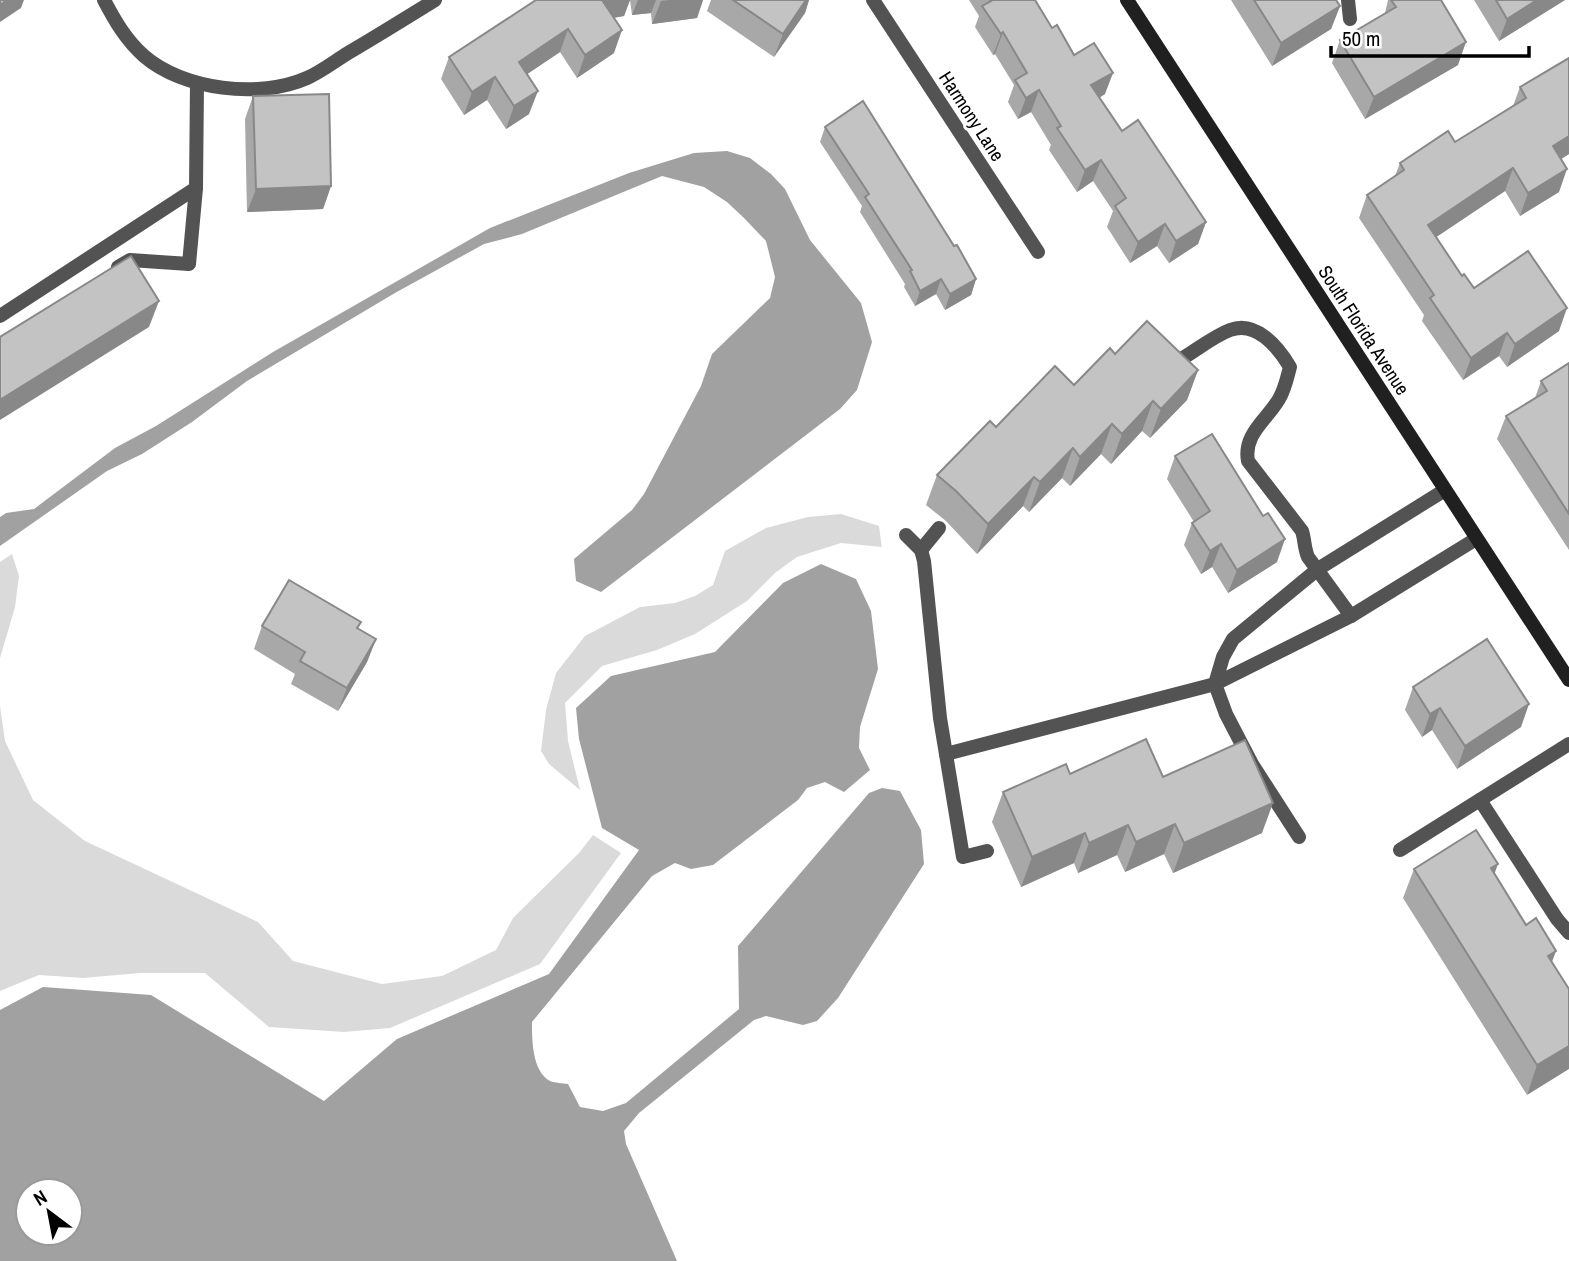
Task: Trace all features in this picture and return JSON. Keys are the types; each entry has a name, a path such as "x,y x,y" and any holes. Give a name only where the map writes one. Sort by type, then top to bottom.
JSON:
{"street":[{"path":"104,0 120,30 146,57 184,79 249,89 295,83 309,77 435,0"},
{"name":"Harmony Lane","path":"873,0 1038,252"},
{"path":"1348,0 1350,19"},
{"name":"South Florida Avenue","path":"1130,1 1569,680"},
{"path":"108,274 130,260 189,264 196,188 197,83"},
{"path":"0,316 196,188"},
{"path":"1183,358 1230,330 1245,327 1262,335 1281,352 1290,367 1285,387 1249,439 1246,450 1248,461 1302,531 1305,539 1303,548 1351,616"},
{"path":"1299,836 1234,732 1215,684 1223,657 1233,639 1318,569 1445,490"},
{"path":"921,550 939,528"},
{"path":"906,535 921,550 924,561 946,754 963,857 987,851"},
{"path":"946,754 1215,684 1351,616 1476,539"},
{"path":"1401,850 1569,744"},
{"path":"1480,800 1557,919 1569,933"},
{"path":"1263,811 1277,802"}],"shaded area":[{"path":"727,151 750,158 785,189 810,240 861,303 872,342 857,390 840,409 601,592 576,581 574,559 632,510 644,494 701,386 712,354 770,298 775,277 766,241 727,202 704,187 662,176 522,234 484,244 395,293 247,381 192,422 142,454 107,471 0,546 0,517 6,513 34,509 115,448 156,426 273,352 490,228 629,173 694,153"},
{"path":"841,514 879,526 882,547 841,543 797,557 775,573 747,601 695,634 657,650 602,666 565,703 568,741 580,790 549,764 541,751 546,710 556,673 585,636 640,607 675,603 695,596 713,585 725,551 766,528 808,517"},
{"path":"12,554 19,576 15,607 0,658 0,562"},
{"path":"821,564 856,579 871,611 878,669 860,727 859,748 870,770 844,792 825,782 807,788 798,800 713,865 691,869 675,863 652,876 532,1022 536,1063 544,1076 550,1081 568,1084 580,1107 603,1111 626,1103 739,1009 738,946 869,793 882,788 900,791 921,830 924,864 838,998 817,1021 803,1025 766,1016 754,1020 639,1113 624,1131 626,1144 677,1261 0,1261 0,1010 43,987 151,995 324,1101 397,1039 549,974 639,850 602,828 579,739 576,708 611,676 715,652 783,583"},
{"path":"0,706 5,741 33,800 85,841 258,922 293,961 382,984 442,976 496,950 513,918 579,853 593,835 621,853 540,964 390,1028 344,1032 269,1027 205,973 140,973 83,978 39,975 0,991"}],"building":[{"path":"536,0 602,0 622,30 585,55 568,29 519,62 538,91 514,106 495,77 472,92 449,57"},
{"path":"733,0 806,0 783,34"},
{"path":"990,0 1035,0 1052,28 1057,25 1074,55 1094,43 1113,73 1091,85 1122,131 1138,120 1206,222 1176,241 1165,224 1138,242 1115,206 1126,198 1101,160 1085,170 1057,128 1061,126 1039,90 1026,98 1015,80 1027,73 1003,32 1001,34 982,6"},
{"path":"1254,0 1336,0 1340,6 1281,43"},
{"path":"1391,0 1441,0 1466,42 1374,97 1340,40 1396,7"},
{"path":"1496,0 1537,0 1507,19"},
{"path":"1569,58 1569,136 1553,146 1567,169 1528,193 1513,168 1428,225 1462,276 1464,274 1474,288 1528,251 1567,308 1515,344 1507,333 1471,358 1430,298 1434,295 1367,195 1404,170 1400,163 1448,131 1455,142 1526,98 1520,87"},
{"path":"329,94 331,186 256,189 253,96"},
{"path":"863,101 954,246 957,245 976,279 950,294 941,279 920,291 910,271 912,270 865,197 869,194 825,127"},
{"path":"131,256 159,301 0,400 0,337"},
{"path":"1147,321 1198,370 1161,409 1153,401 1122,434 1112,424 1080,457 1073,448 1040,482 1034,477 988,524 937,475 990,421 996,427 1055,366 1074,385 1110,348 1115,354"},
{"path":"1569,363 1569,514 1506,416 1547,391 1541,381"},
{"path":"1212,434 1263,516 1268,513 1285,539 1237,570 1221,544 1210,551 1192,523 1210,511 1175,456"},
{"path":"289,580 361,622 357,628 376,639 347,688 300,661 305,652 262,626"},
{"path":"1487,639 1529,704 1465,746 1440,708 1430,714 1413,687"},
{"path":"1146,739 1163,777 1245,740 1273,803 1184,843 1175,824 1136,842 1128,825 1089,843 1085,833 1032,857 1003,792 1066,764 1070,774"},
{"path":"1476,830 1498,864 1491,868 1526,925 1536,918 1556,951 1548,956 1569,989 1569,1046 1537,1065 1414,869"}]}
